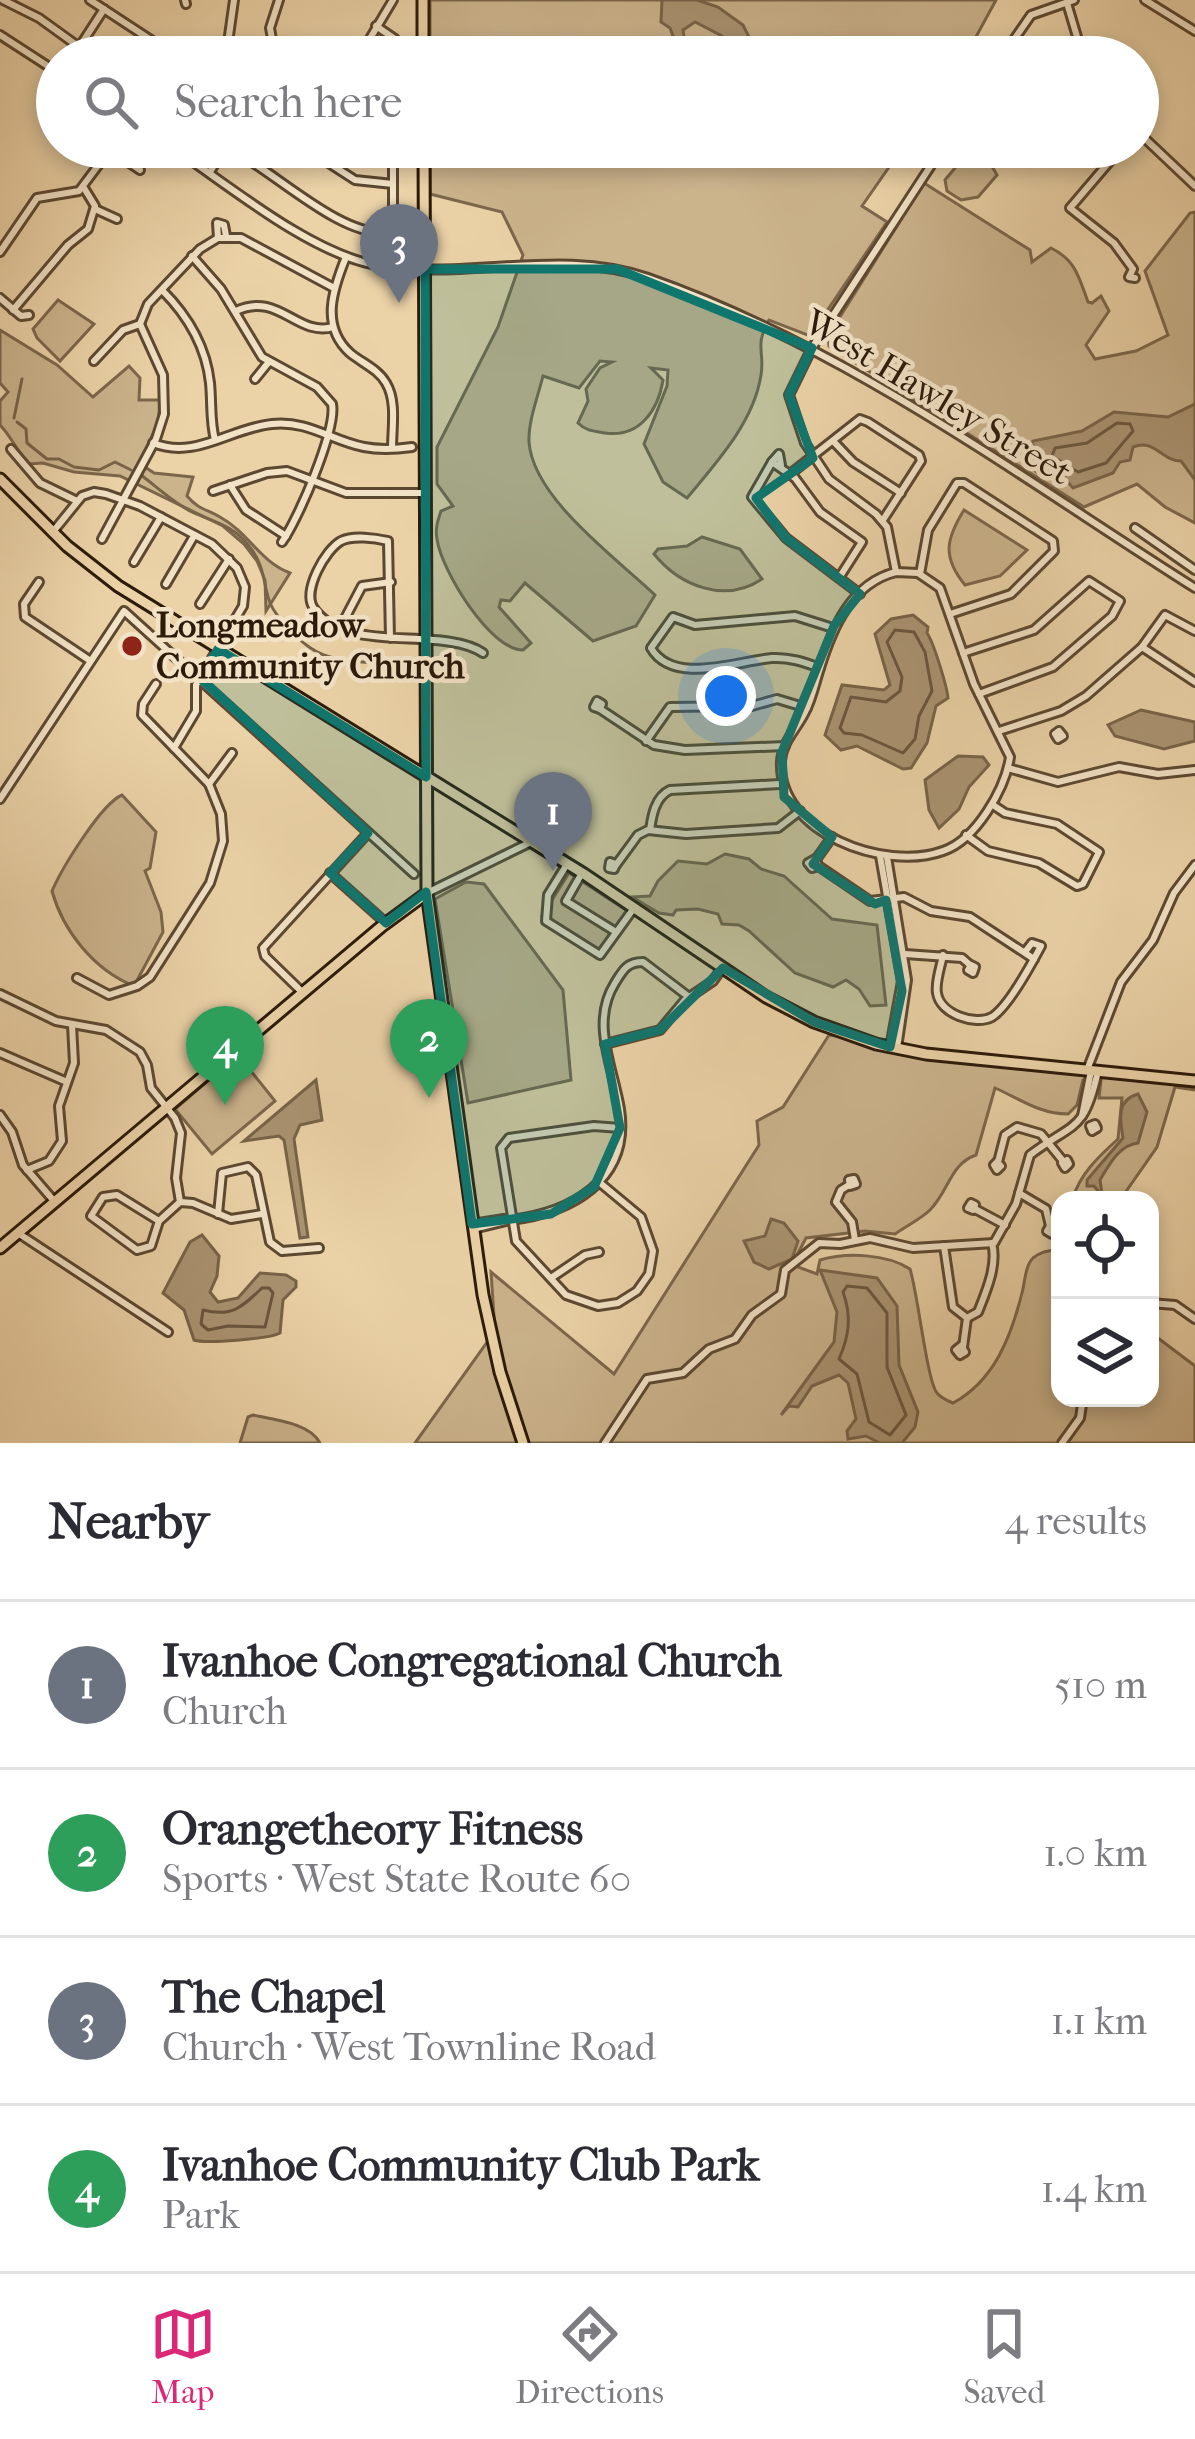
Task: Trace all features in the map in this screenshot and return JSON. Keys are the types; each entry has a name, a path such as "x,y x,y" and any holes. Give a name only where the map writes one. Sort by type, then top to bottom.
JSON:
{"main road":[{"path":"423,0 423,36"},
{"path":"424,168 427,893 472,1227 493,1344 523,1443"},
{"path":"0,478 52,533 118,586 568,864 793,1012 893,1048 1195,1081"},
{"path":"0,1248 302,992 427,893"}],"street":[{"path":"3,0 63,36"},
{"path":"90,0 145,36"},
{"path":"229,36 234,0"},
{"path":"271,36 279,0"},
{"path":"371,36 393,0"},
{"path":"1145,0 1195,31"},
{"path":"1016,36 1028,18 1064,1 1076,36"},
{"path":"87,36 104,9"},
{"path":"376,26 391,36"},
{"path":"0,34 36,58"},
{"path":"1159,152 1195,186"},
{"path":"0,252 32,202 46,189 71,194 84,188 98,168"},
{"name":"West Hawley Street","path":"204,168 310,238 346,257 380,266 569,266 617,269 652,279 812,348 868,378 1195,588"},
{"path":"210,172 213,168"},
{"path":"260,168 346,222 383,234 392,234 393,168"},
{"path":"337,168 356,180 393,184"},
{"path":"896,572 883,520 829,479 813,458 789,394 812,348 929,168"},
{"path":"1104,168 1070,208 1114,243 1133,269"},
{"path":"84,188 95,209 117,219"},
{"path":"13,310 68,245 88,229 95,209"},
{"path":"102,539 164,414 165,384 140,324 143,311 161,289 192,256 222,237 241,238 334,288"},
{"path":"192,256 216,282 251,344 268,363 324,392 333,410 302,511 284,538 246,510 230,485"},
{"path":"346,257 334,288 333,327 344,346 388,387 392,448"},
{"path":"161,289 187,319 202,349 215,440"},
{"path":"0,298 24,317 29,315"},
{"path":"235,311 263,305 313,328 333,327"},
{"path":"94,361 123,330 140,324"},
{"path":"255,379 268,363"},
{"path":"790,474 860,419 919,455 921,461 883,520"},
{"path":"153,443 176,450 283,423 362,447 412,447"},
{"path":"834,442 855,464 901,493"},
{"path":"10,449 38,481 77,501"},
{"path":"839,578 862,542 812,505 790,474 776,464 752,497 787,538 839,578 860,594"},
{"path":"213,491 275,471 310,478 346,493 425,494"},
{"path":"920,574 933,520 960,483 1053,541 1052,553 1011,594 950,614"},
{"path":"52,533 77,501 94,492 161,517 229,559 242,577 241,612 194,688 196,711 174,748"},
{"path":"134,562 161,517"},
{"path":"1135,528 1195,570"},
{"path":"166,584 194,536"},
{"path":"390,638 388,542 346,538 317,574 310,600 320,614 341,626 390,638 458,641 483,653"},
{"path":"200,604 229,559"},
{"path":"896,572 920,574 940,588 979,694 1010,751 1008,768 993,805 953,847 938,853 884,857 856,851 800,812 782,784 784,746 807,707 833,628 878,578 896,572"},
{"path":"963,653 1034,630 1089,581 1120,601 1112,616 1053,667 979,694"},
{"path":"39,582 23,606 25,617 89,660"},
{"path":"341,626 362,586 391,582"},
{"path":"0,799 122,611 414,874"},
{"path":"999,731 1086,696 1142,647 1165,615 1195,632"},
{"path":"820,668 792,658 772,658 692,668 669,663 651,648 673,617 695,625 795,616 833,628"},
{"path":"1142,647 1195,682"},
{"path":"77,978 109,995 137,986 150,976 218,865 223,829 209,784 142,715 143,704 156,684"},
{"path":"646,741 670,706 752,706 779,699 807,707"},
{"path":"599,709 646,741 685,751 784,746"},
{"path":"1055,712 1058,731"},
{"path":"209,784 232,753"},
{"path":"1008,768 1058,782 1119,767 1157,774 1195,770"},
{"path":"650,830 652,813 670,790 782,784"},
{"path":"965,834 988,851 1039,863 1077,886 1083,884 1099,852 1057,824 1005,813 993,805"},
{"path":"616,866 638,835 650,830 778,828 800,812"},
{"path":"302,992 265,956 263,948 368,833"},
{"path":"832,837 817,862 870,901 904,897 931,911 976,920 1034,959"},
{"path":"427,893 531,842"},
{"path":"884,857 907,980 893,1048"},
{"path":"568,864 548,895 550,906 544,919 600,955 634,908"},
{"path":"967,1318 978,1312 995,1257 992,1244 1005,1225 1030,1155 1082,1120 1092,1071 1121,982 1153,940 1174,893 1195,865"},
{"path":"330,873 386,923"},
{"path":"581,873 566,901 617,933"},
{"path":"943,955 938,998 959,1016 979,1020 998,1012 1040,944 1033,943 1025,952"},
{"path":"901,955 943,955 962,958 970,965"},
{"path":"472,1227 560,1211 599,1182 613,1158 620,1128 602,1020 606,1002 630,964 643,962 689,998"},
{"path":"605,1044 658,1031 721,967"},
{"path":"0,994 72,1025 106,1030 137,1049 145,1059 151,1088 182,1138 176,1178 180,1202"},
{"path":"27,1170 49,1161 61,1145 64,1131 59,1106 74,1063 72,1025"},
{"path":"0,1053 67,1082"},
{"path":"0,1115 27,1170 54,1202"},
{"path":"1082,1120 1091,1125"},
{"path":"599,1182 637,1213 647,1226 653,1248 649,1274 628,1298 598,1306 568,1297 517,1243 501,1154 504,1141 594,1126 620,1128"},
{"path":"998,1162 1005,1135 1013,1128 1037,1131 1063,1161"},
{"path":"218,1214 219,1178 227,1169 254,1171 266,1237 275,1248 319,1248"},
{"path":"849,1185 836,1202 852,1222 855,1240"},
{"path":"1019,1192 1046,1208 1050,1226"},
{"path":"159,1221 110,1194 91,1216 137,1250 151,1246 159,1221 180,1202 231,1219 262,1214"},
{"path":"975,1209 1005,1225"},
{"path":"18,1233 168,1332"},
{"path":"605,1443 647,1378 678,1376 709,1348 735,1340 752,1315 781,1294 785,1270 818,1244 855,1240 883,1240 914,1248 992,1244"},
{"path":"944,1245 953,1307 967,1318"},
{"path":"551,1278 585,1255 599,1252"},
{"path":"1159,1303 1170,1303 1195,1318"},
{"path":"962,1347 967,1318"},
{"path":"1062,1443 1080,1418 1082,1407"}],"highlighted area":[{"path":"425,269 617,269 812,348 789,395 813,458 756,498 786,538 860,594 834,626 782,752 784,797 832,837 813,864 875,904 886,900 902,991 890,1047 814,1022 723,968 660,1030 605,1044 620,1128 594,1187 551,1214 472,1224 426,892 386,923 330,873 368,833 200,678 218,649 426,777"}],"shaded area":[{"path":"430,0 996,0 976,36 430,36"},
{"path":"430,168 888,168 862,206 887,222 810,336 769,320 762,336 761,375 751,409 687,498 663,482 644,444 667,386 668,370 651,368 663,380 657,402 637,427 617,433 590,430 578,423 588,401 586,389 600,368 612,362 600,361 579,388 543,376 529,434 534,463 579,526 655,595 636,626 593,641 525,583 510,601 501,600 499,607 531,643 523,650 510,647 482,623 447,569 437,528 441,511 453,506 437,484 437,447 498,327 523,255 502,212 430,194"},
{"path":"955,168 993,168 997,175 978,197 961,200 947,191 945,180"},
{"path":"924,183 1030,250 1032,262 1051,248 1066,258 1088,302 1101,296 1109,311 1086,345 1095,359 1136,351 1168,335 1145,271 1195,212 1195,523 1137,484 1084,507 829,346 828,336"},
{"path":"58,300 94,324 60,361 33,329"},
{"path":"0,330 57,365 93,397 129,366 140,378 139,400 161,400 157,426 139,463 154,473 193,477 187,496 191,500 230,524 270,562 290,573 266,611 265,580 257,561 223,526 120,476 29,464 0,425 0,401 8,392 0,383"},
{"path":"964,510 1027,550 1000,576 965,585 953,566 949,548"},
{"path":"702,537 740,549 762,579 733,590 704,588 677,575 654,554"},
{"path":"122,795 156,832 150,868 145,871 161,912 163,932 134,986 106,970 82,948 52,891 93,823"},
{"path":"725,854 749,859 761,869 784,876 832,919 877,925 886,1005 870,1006 846,980 833,987 795,973 749,931 722,924 718,914 698,909 659,913 632,897 650,896 678,861 707,864"},
{"path":"569,873 629,912 600,953 542,916"},
{"path":"466,882 484,884 563,990 571,1080 468,1103 435,899"},
{"path":"829,1035 1195,1087 1175,1087 1157,1147 1126,1191 1075,1191 1118,1139 1122,1098 1099,1098 1101,1080 1083,1080 1077,1105 1068,1114 1030,1105 995,1088 976,1155 955,1171 930,1210 895,1234 865,1231 806,1238 798,1253 798,1267 817,1274 820,1260 854,1255 879,1257 910,1269 933,1385 953,1403 990,1370 1012,1326 1030,1261 1051,1251 1051,1407 1159,1407 1159,1339 1195,1366 1195,1443 415,1443 495,1331 491,1272 614,1374 759,1145 757,1121 783,1107"},
{"path":"238,1055 275,1101 212,1154 175,1109"},
{"path":"248,1417 300,1427 320,1443 240,1443"}],"water":[{"path":"662,0 697,0 718,7 743,25 748,36 722,36 695,22 683,30 684,36 673,36 661,22"},
{"path":"1195,404 1195,480 1181,461 1147,445 1133,447 1130,460 1120,462 1113,473 1073,488 1063,476 1054,480 1051,470 1040,475 1033,469 1033,441 1082,431 1114,412 1168,417"},
{"path":"913,615 928,627 948,698 936,706 927,743 911,768 903,769 857,746 841,750 825,735 842,685 884,690 890,685 875,634 891,619"},
{"path":"1141,710 1195,722 1195,741 1164,749 1115,736 1108,725"},
{"path":"958,756 983,757 989,765 969,787 959,809 939,828 929,810 925,780"},
{"path":"316,1080 322,1120 300,1125 294,1139 308,1237 300,1238 284,1140 279,1136 244,1141"},
{"path":"1138,1094 1147,1112 1138,1143 1115,1157 1098,1191 1087,1186 1087,1180 1123,1138 1123,1106"},
{"path":"771,1219 784,1223 798,1241 792,1259 769,1269 754,1262 744,1241 765,1236"},
{"path":"202,1235 219,1256 210,1292 218,1302 238,1298 260,1273 286,1275 296,1281 283,1300 280,1333 194,1340 184,1310 163,1293 190,1242"},
{"path":"820,1270 877,1278 897,1306 899,1365 918,1412 915,1427 902,1443 880,1443 866,1436 848,1439 847,1431 856,1419 848,1383 839,1375 812,1386 798,1407 789,1406 781,1415 834,1342 837,1312"}],"waterway":[{"path":"14,418 22,379"},
{"path":"17,422 26,429 27,443 47,459 99,470 115,462 131,470"},
{"path":"141,475 180,505 243,539 260,565 274,611 309,647 335,658 417,672"}],"place":[{"name":"The Chapel","path":"399,303"},
{"name":"Longmeadow Community Church","path":"132,646"},
{"name":"Ivanhoe Congregational Church","path":"553,871"},
{"name":"Orangetheory Fitness","path":"429,1098"},
{"name":"Ivanhoe Community Club Park","path":"225,1105"}]}
